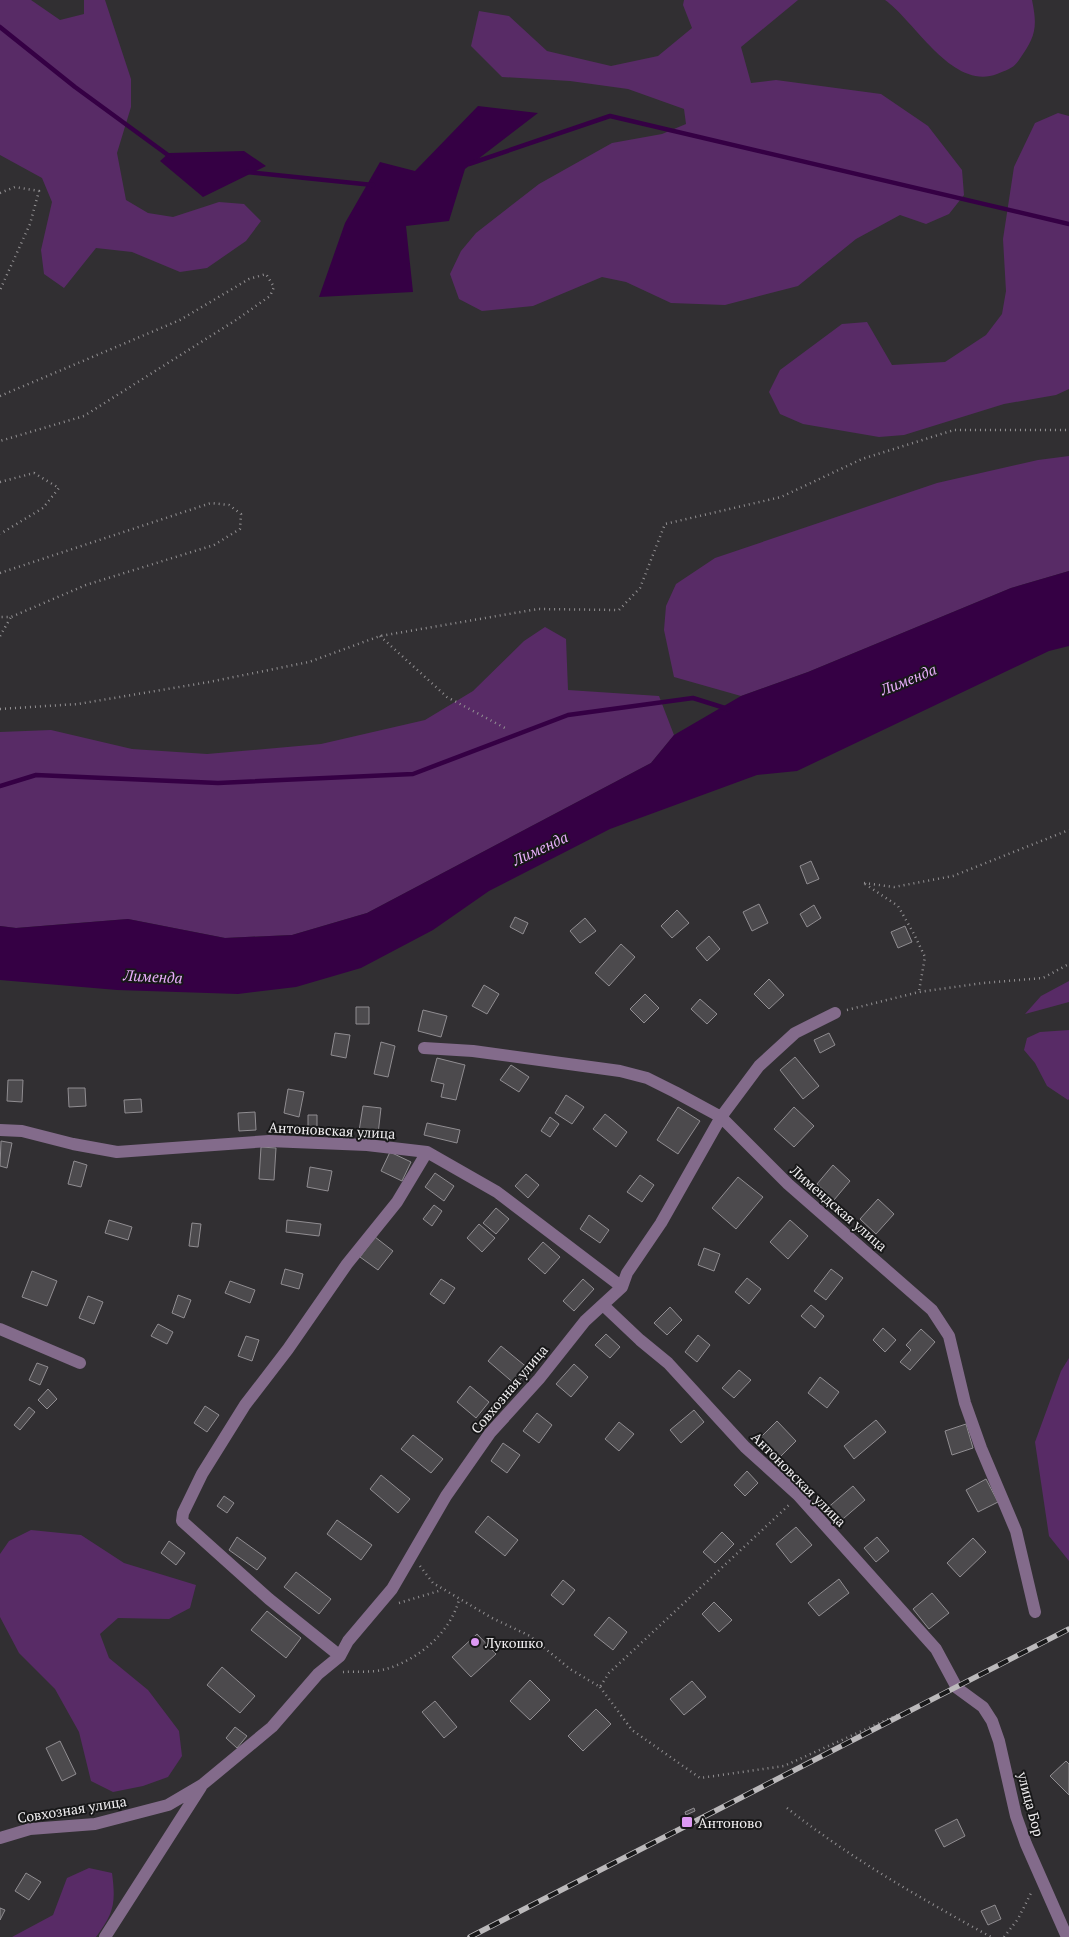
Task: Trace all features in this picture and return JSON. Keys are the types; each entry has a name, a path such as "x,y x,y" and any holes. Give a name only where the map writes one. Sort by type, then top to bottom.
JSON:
{"street":[{"name":"Совхозная улица","path":"0,1838 30,1829 95,1824 168,1805 202,1785 272,1727 318,1674 340,1656 348,1641 392,1589 446,1496 490,1433 539,1379 585,1321 622,1287 627,1273 661,1223 721,1117 759,1066 795,1033 835,1013"},
{"name":"Лимендская улица","path":"424,1048 473,1051 620,1071 647,1078 721,1117 770,1168 932,1310 949,1336 965,1403 981,1448 1016,1531 1035,1612"},
{"name":"Антоновская улица","path":"0,1130 22,1131 73,1144 117,1152 160,1147 269,1141 367,1145 427,1152 497,1192 622,1287"},
{"path":"340,1656 269,1599 182,1521 183,1513 202,1474 245,1405 288,1349 347,1264 397,1202 427,1152"},
{"name":"Антоновская улица","path":"603,1304 640,1340 668,1363 745,1447 798,1495 936,1649 957,1688"},
{"path":"0,1329 80,1363"},
{"name":"улица Бор","path":"957,1688 983,1707 992,1721 1005,1764 1016,1816 1067,1937"},
{"name":"Совхозная улица","path":"105,1937 202,1785"}],"path":[{"path":"0,193 15,187 39,191 30,224 4,287 0,290"},
{"path":"0,396 180,320 249,279 266,274 274,287 270,296 236,320 84,416 0,441"},
{"path":"0,709 78,704 209,682 309,662 380,636 538,608 620,610 640,588 665,524 781,497 862,459 954,430 1069,430"},
{"path":"0,482 34,473 59,488 43,508 0,534"},
{"path":"0,573 211,502 229,505 240,514 240,529 214,545 86,585 11,617 0,617"},
{"path":"0,636 11,617"},
{"path":"380,636 447,697 505,728"},
{"path":"919,992 924,957 914,934 898,906 864,883 894,887 952,876 1069,830"},
{"path":"835,1013 919,992 983,983 1043,978 1069,964"},
{"path":"600,1687 609,1673 798,1495"},
{"path":"412,1555 433,1583 459,1600 530,1636 570,1670 600,1687 632,1730 700,1778 784,1766 957,1688"},
{"path":"374,1610 443,1590"},
{"path":"318,1674 385,1670 421,1653 456,1613 459,1600"},
{"path":"787,1808 822,1836 931,1904 991,1937"},
{"path":"1004,1937 1018,1919 1040,1876"}],"shaded area":[{"path":"0,0 31,0 60,20 84,14 84,0 105,0 131,79 131,107 117,153 126,200 148,213 173,217 219,202 244,204 261,221 246,241 207,268 180,272 132,252 96,248 64,288 44,274 41,250 52,202 42,178 0,155"},
{"path":"684,0 798,0 741,47 751,83 776,80 881,94 928,126 962,170 964,195 949,214 926,224 900,215 856,239 798,286 725,305 671,303 626,282 602,277 533,306 482,311 459,299 450,274 461,251 476,233 539,184 612,143 662,134 686,124 684,109 628,89 570,81 502,77 471,46 479,11 509,16 547,51 611,66 658,56 692,28 683,5"},
{"path":"885,0 1032,0 1035,18 1034,32 1029,45 1014,65 997,74 980,77 965,73 950,64"},
{"path":"1058,113 1069,116 1069,389 1056,395 1004,404 904,435 879,437 803,424 780,414 769,392 780,370 842,324 867,322 892,365 945,362 986,335 1002,314 1006,291 1003,239 1014,167 1035,123"},
{"path":"1069,456 1069,571 1011,588 808,672 741,696 674,677 664,630 666,606 676,584 715,558 937,483 1038,460"},
{"path":"545,627 566,639 568,690 659,696 674,735 651,763 367,913 292,935 225,938 128,919 16,928 0,926 0,732 51,730 132,749 207,754 321,744 425,720 473,691 524,641"},
{"path":"1069,981 1069,1002 1025,1014 1041,996"},
{"path":"1069,1030 1068,1100 1047,1086 1035,1063 1024,1050 1027,1038 1040,1032"},
{"path":"1069,1358 1069,1561 1049,1536 1035,1442 1061,1371"},
{"path":"31,1530 81,1535 124,1563 196,1585 190,1608 169,1619 118,1618 100,1634 109,1658 148,1690 179,1731 182,1756 168,1777 143,1786 113,1792 91,1781 79,1732 55,1689 19,1653 0,1617 0,1554 9,1541"},
{"path":"89,1868 112,1873 114,1892 110,1914 96,1937 12,1937 53,1915 67,1878"}],"water":[{"path":"478,106 538,113 465,169 449,221 406,226 413,292 319,297 345,223 380,162 415,171"},
{"path":"244,151 266,166 203,197 160,161 169,153"},
{"name":"Лименда","path":"1069,571 1069,646 1049,651 797,771 757,775 610,829 489,891 433,930 361,968 296,987 238,994 117,990 0,980 0,926 16,928 128,919 225,938 292,935 367,913 651,763 674,735 741,696 808,672 1011,588"}],"building":[{"path":"811,861 819,879 807,884 800,866"},
{"path":"759,904 768,923 752,931 743,912"},
{"path":"814,905 821,918 807,927 800,914"},
{"path":"677,910 689,923 672,938 661,926"},
{"path":"515,917 528,923 523,934 510,927"},
{"path":"585,918 596,931 580,943 570,931"},
{"path":"905,926 912,942 898,948 891,932"},
{"path":"709,936 720,949 707,961 696,948"},
{"path":"621,944 635,957 609,986 595,973"},
{"path":"769,979 784,995 769,1009 754,994"},
{"path":"484,985 499,994 487,1014 472,1006"},
{"path":"645,994 659,1008 644,1023 630,1009"},
{"path":"700,999 717,1014 707,1024 691,1009"},
{"path":"356,1007 369,1007 369,1024 356,1024"},
{"path":"423,1010 447,1016 441,1037 418,1031"},
{"path":"335,1033 350,1035 346,1058 331,1055"},
{"path":"829,1033 835,1045 820,1053 814,1040"},
{"path":"381,1042 395,1046 388,1077 374,1074"},
{"path":"795,1057 819,1086 803,1099 780,1070"},
{"path":"437,1058 465,1065 456,1100 441,1097 444,1084 431,1081"},
{"path":"511,1065 529,1077 519,1092 500,1080"},
{"path":"8,1080 23,1080 22,1102 7,1101"},
{"path":"68,1088 85,1088 86,1106 69,1107"},
{"path":"288,1089 304,1092 299,1117 284,1113"},
{"path":"566,1095 584,1107 572,1124 555,1113"},
{"path":"141,1099 142,1112 125,1113 124,1100"},
{"path":"363,1106 381,1108 378,1134 359,1131"},
{"path":"678,1107 700,1121 678,1154 657,1140"},
{"path":"794,1107 814,1126 794,1147 774,1129"},
{"path":"255,1112 256,1130 239,1131 238,1113"},
{"path":"605,1114 627,1132 616,1147 593,1129"},
{"path":"308,1115 317,1115 317,1132 308,1132"},
{"path":"550,1117 559,1124 550,1137 541,1131"},
{"path":"427,1123 460,1130 457,1143 424,1135"},
{"path":"1,1141 12,1143 7,1168 0,1166"},
{"path":"261,1147 276,1148 274,1180 259,1179"},
{"path":"390,1152 411,1162 402,1181 381,1171"},
{"path":"74,1161 87,1165 81,1187 68,1184"},
{"path":"833,1165 850,1181 834,1200 817,1184"},
{"path":"310,1167 332,1171 328,1191 307,1187"},
{"path":"435,1173 454,1186 444,1201 425,1187"},
{"path":"526,1174 539,1185 528,1198 515,1186"},
{"path":"640,1175 654,1185 642,1202 627,1192"},
{"path":"738,1177 763,1197 736,1229 712,1208"},
{"path":"878,1199 894,1214 876,1234 860,1219"},
{"path":"434,1205 442,1211 432,1226 423,1219"},
{"path":"496,1208 509,1219 496,1234 483,1223"},
{"path":"589,1215 609,1230 600,1243 580,1229"},
{"path":"109,1220 132,1227 128,1240 105,1233"},
{"path":"287,1220 321,1224 319,1236 286,1232"},
{"path":"790,1220 808,1236 788,1259 770,1242"},
{"path":"192,1223 201,1224 198,1247 189,1246"},
{"path":"479,1224 495,1238 482,1252 467,1238"},
{"path":"375,1237 393,1251 378,1270 360,1257"},
{"path":"543,1242 560,1257 545,1274 528,1259"},
{"path":"704,1248 720,1254 714,1271 698,1265"},
{"path":"285,1269 303,1274 299,1289 281,1284"},
{"path":"831,1269 843,1278 826,1300 814,1291"},
{"path":"32,1271 57,1281 47,1306 22,1297"},
{"path":"747,1278 761,1289 749,1304 735,1292"},
{"path":"441,1279 455,1288 444,1304 430,1294"},
{"path":"583,1279 594,1289 574,1311 563,1301"},
{"path":"230,1281 255,1290 250,1303 225,1293"},
{"path":"178,1295 191,1300 184,1318 172,1313"},
{"path":"88,1296 103,1302 94,1324 79,1318"},
{"path":"811,1305 824,1316 815,1328 801,1316"},
{"path":"670,1307 682,1320 667,1335 654,1323"},
{"path":"158,1324 173,1332 167,1344 151,1336"},
{"path":"883,1328 896,1340 885,1352 873,1340"},
{"path":"921,1329 935,1342 910,1370 900,1362 911,1350 906,1345"},
{"path":"606,1334 620,1347 610,1358 595,1345"},
{"path":"698,1335 710,1345 697,1362 685,1352"},
{"path":"246,1336 259,1340 252,1361 238,1356"},
{"path":"501,1346 529,1369 516,1385 488,1361"},
{"path":"37,1363 48,1367 40,1385 29,1380"},
{"path":"574,1364 588,1377 571,1397 556,1384"},
{"path":"739,1370 751,1380 734,1398 722,1388"},
{"path":"820,1377 839,1392 827,1408 808,1393"},
{"path":"470,1386 489,1402 476,1418 457,1402"},
{"path":"48,1389 57,1399 47,1409 38,1400"},
{"path":"205,1406 219,1415 207,1432 194,1423"},
{"path":"29,1407 35,1412 20,1430 14,1425"},
{"path":"694,1410 704,1422 681,1443 670,1430"},
{"path":"537,1413 552,1425 539,1443 523,1431"},
{"path":"876,1420 886,1432 854,1459 844,1446"},
{"path":"777,1421 796,1441 779,1458 760,1438"},
{"path":"619,1422 634,1434 619,1451 605,1439"},
{"path":"966,1424 973,1448 952,1455 945,1431"},
{"path":"413,1435 443,1459 431,1473 401,1449"},
{"path":"503,1443 520,1455 507,1473 491,1461"},
{"path":"747,1471 758,1483 745,1496 734,1485"},
{"path":"381,1475 410,1499 398,1513 370,1489"},
{"path":"986,1479 998,1502 978,1512 966,1490"},
{"path":"853,1486 865,1500 837,1524 825,1510"},
{"path":"224,1496 234,1503 227,1513 217,1506"},
{"path":"488,1516 518,1540 505,1556 475,1532"},
{"path":"337,1520 372,1545 361,1560 327,1534"},
{"path":"796,1527 812,1545 791,1563 776,1544"},
{"path":"722,1532 734,1544 715,1563 703,1552"},
{"path":"237,1537 266,1558 257,1570 229,1550"},
{"path":"877,1537 889,1551 876,1562 864,1548"},
{"path":"973,1538 986,1552 960,1577 947,1563"},
{"path":"169,1541 185,1553 176,1565 161,1553"},
{"path":"296,1572 331,1599 319,1614 284,1587"},
{"path":"839,1579 849,1593 819,1616 808,1603"},
{"path":"563,1580 575,1590 563,1605 551,1595"},
{"path":"932,1593 949,1613 929,1629 913,1609"},
{"path":"714,1602 732,1620 719,1632 702,1614"},
{"path":"267,1611 301,1638 286,1658 251,1630"},
{"path":"609,1617 627,1632 613,1650 594,1635"},
{"path":"477,1634 496,1654 471,1677 452,1657"},
{"path":"222,1667 255,1696 240,1713 207,1685"},
{"path":"530,1680 550,1700 530,1720 510,1701"},
{"path":"692,1681 706,1697 684,1715 670,1699"},
{"path":"435,1701 457,1727 444,1738 422,1712"},
{"path":"596,1709 611,1724 583,1751 568,1736"},
{"path":"235,1727 247,1736 237,1748 226,1738"},
{"path":"60,1741 76,1774 62,1781 46,1748"},
{"path":"1066,1761 1069,1764 1069,1795 1050,1776"},
{"path":"694,1808 695,1811 686,1815 685,1812"},
{"path":"957,1819 965,1836 944,1847 935,1830"},
{"path":"26,1873 41,1882 29,1900 15,1891"},
{"path":"995,1905 1001,1919 988,1925 981,1911"},
{"path":"0,1908 5,1910 0,1920"}],"waterway":[{"path":"0,27 75,87 172,158"},
{"path":"469,164 610,116 1069,224"},
{"path":"247,172 373,185"},
{"path":"0,786 36,775 218,783 413,774 568,715 693,698 728,709"}],"railway":[{"path":"470,1937 1069,1629"}],"place":[{"name":"Лукошко","path":"475,1642"},
{"name":"Антоново","path":"687,1822"}]}
